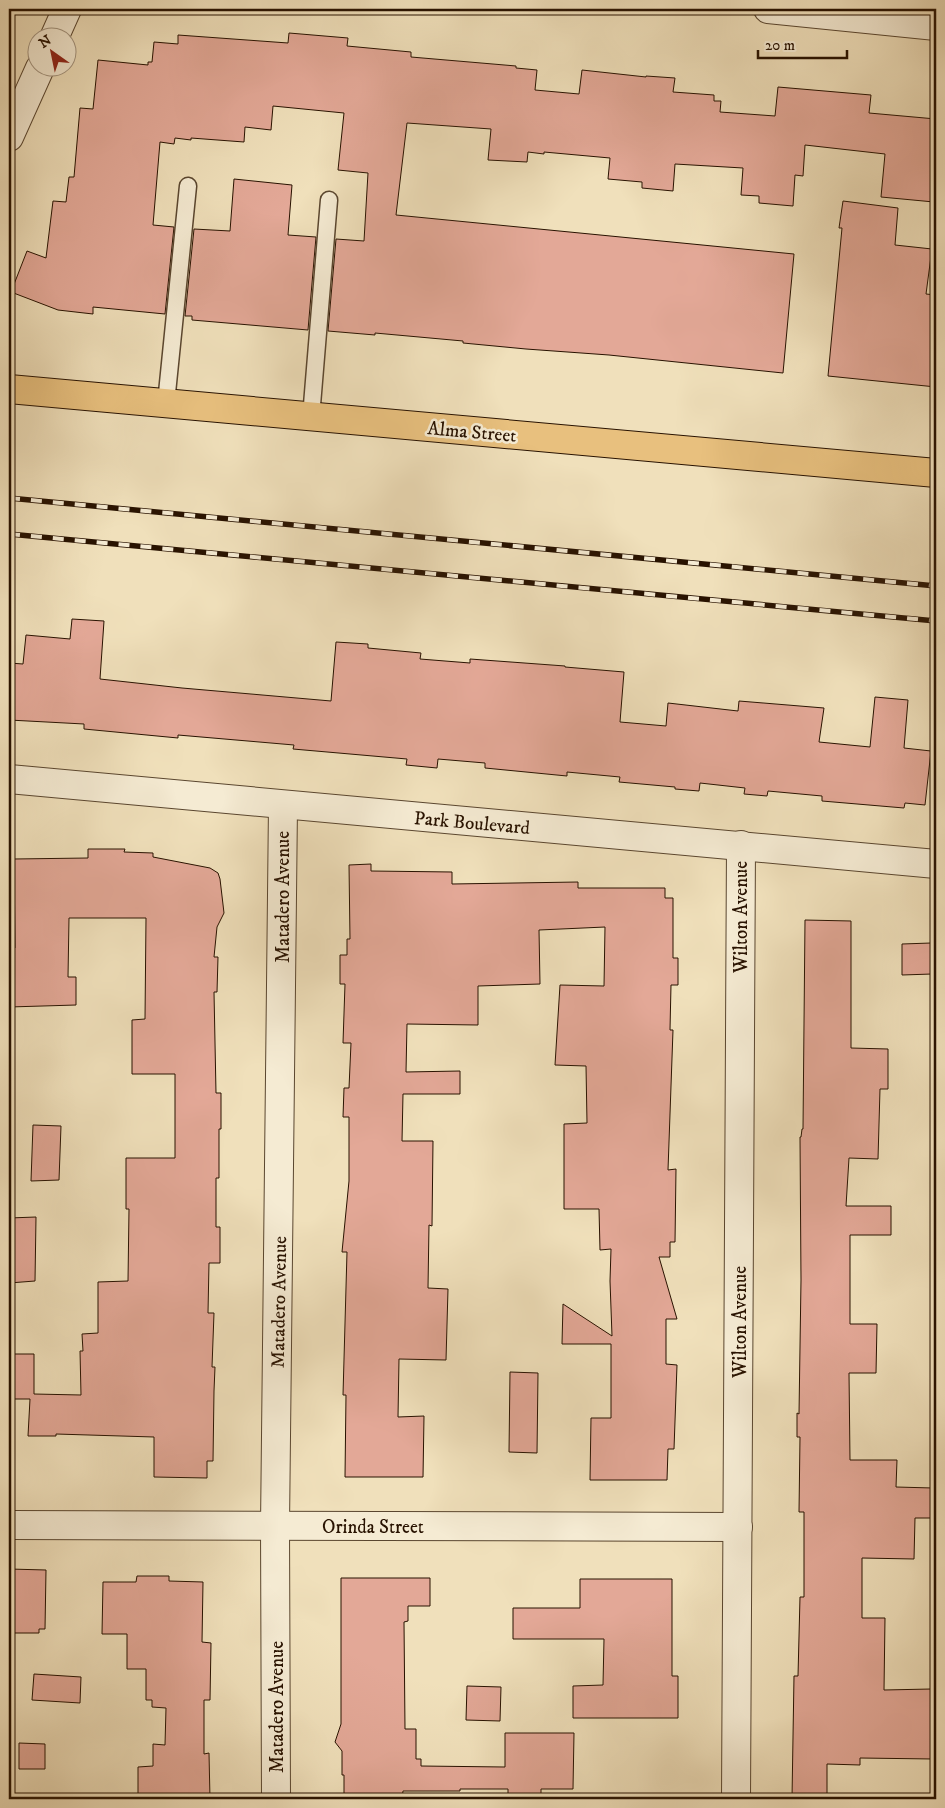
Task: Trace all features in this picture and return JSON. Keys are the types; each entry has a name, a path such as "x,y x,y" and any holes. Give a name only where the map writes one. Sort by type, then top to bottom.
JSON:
{"main road":[{"name":"Alma Street","path":"9,389 936,473"}],"street":[{"path":"58,28 67,9"},
{"path":"768,9 936,26"},
{"path":"9,137 36,78"},
{"name":"Park Boulevard","path":"9,779 936,864"},
{"name":"Matadero Avenue","path":"276,1799 275,1526 283,805"},
{"name":"Wilton Avenue","path":"736,1799 741,845"},
{"name":"Orinda Street","path":"9,1525 738,1527"}],"lane":[{"path":"166,403 188,186"},
{"path":"311,416 329,200"}],"building":[{"path":"289,33 348,38 347,46 411,52 411,57 516,66 516,68 537,70 535,90 579,94 582,70 675,78 673,92 714,95 714,101 721,101 720,112 775,116 778,87 871,95 869,113 936,119 936,183 934,202 881,197 885,154 805,145 803,176 795,175 793,206 759,203 759,196 741,195 743,168 675,164 673,191 642,188 642,182 608,179 610,158 528,152 527,162 488,160 491,129 407,123 396,215 794,254 783,373 609,355 463,343 463,341 328,331 336,239 364,241 368,173 338,170 344,113 273,106 271,130 245,127 244,142 175,138 174,144 160,142 153,225 174,227 165,314 93,307 93,314 58,310 11,292 27,251 46,258 53,201 66,202 69,177 74,177 80,108 93,109 98,60 148,65 148,62 152,62 154,42 178,44 178,35 288,43"},
{"path":"234,179 292,185 288,235 316,237 308,330 192,320 192,316 185,316 194,229 230,231"},
{"path":"843,201 898,208 895,245 932,249 926,294 936,295 936,387 828,376 842,228 839,228"},
{"path":"72,619 104,621 100,679 182,688 331,701 336,642 368,644 368,648 421,653 420,659 470,663 470,659 624,672 620,722 666,726 668,703 738,711 739,701 824,708 819,742 870,747 875,697 908,700 904,748 931,751 925,805 905,803 904,808 822,801 822,796 768,791 767,796 744,794 745,788 700,783 699,791 675,789 675,787 619,782 620,777 567,772 567,776 485,768 485,763 438,759 437,768 406,765 407,759 293,749 294,745 178,735 178,738 84,729 84,724 9,720 9,663 23,664 26,635 70,639"},
{"path":"88,849 125,849 124,852 153,853 153,857 210,868 218,873 220,879 224,913 217,927 214,957 218,957 217,992 214,992 216,1093 221,1093 219,1178 216,1178 216,1227 220,1227 220,1263 209,1263 208,1313 214,1313 212,1367 215,1367 213,1461 207,1461 207,1478 154,1477 154,1437 56,1434 56,1436 28,1436 30,1399 9,1399 9,1354 34,1354 34,1394 81,1395 80,1351 83,1351 82,1334 98,1333 98,1282 128,1281 129,1209 126,1209 126,1158 175,1158 175,1074 132,1074 132,1020 145,1019 146,918 69,918 68,977 76,977 76,1005 9,1007 9,948 15,948 14,859 88,858"},
{"path":"371,864 371,871 452,872 452,884 578,882 578,888 665,888 665,898 673,898 673,958 678,958 678,985 671,985 670,1030 673,1030 668,1170 676,1169 675,1242 670,1242 670,1257 659,1257 677,1319 666,1319 666,1364 677,1365 674,1449 668,1449 667,1480 590,1480 591,1418 611,1418 611,1344 562,1344 563,1304 612,1336 611,1249 600,1250 599,1209 564,1209 564,1124 587,1123 586,1066 555,1065 560,985 604,986 605,927 539,930 540,984 478,986 478,1025 407,1024 406,1072 460,1071 460,1094 403,1094 402,1141 433,1141 432,1226 429,1225 428,1288 448,1289 446,1360 399,1359 398,1417 424,1416 423,1477 345,1477 346,1395 343,1395 347,1252 342,1252 349,1181 349,1117 343,1117 344,1088 349,1088 351,1043 343,1043 345,984 340,984 340,955 347,955 347,939 350,939 349,865"},
{"path":"805,920 851,921 851,1048 888,1049 888,1089 880,1089 878,1159 849,1158 846,1206 891,1206 891,1235 850,1235 850,1324 877,1324 876,1373 849,1373 850,1460 897,1460 896,1487 933,1488 932,1518 915,1518 914,1559 862,1558 862,1618 885,1618 884,1690 931,1689 933,1759 860,1758 860,1765 827,1764 827,1799 792,1799 794,1676 798,1676 800,1597 804,1597 804,1512 799,1512 800,1437 797,1437 797,1413 799,1414 801,1280 800,1137 803,1129"},
{"path":"931,943 932,974 902,975 902,944"},
{"path":"33,1125 61,1126 59,1180 31,1181"},
{"path":"36,1217 35,1281 9,1283 9,1218"},
{"path":"510,1372 538,1373 537,1453 509,1452"},
{"path":"9,1569 46,1570 45,1629 39,1629 39,1633 9,1633"},
{"path":"137,1576 169,1576 169,1581 203,1582 202,1642 211,1643 210,1700 204,1700 204,1754 209,1753 210,1799 138,1799 138,1767 153,1766 153,1744 165,1745 166,1708 152,1707 152,1700 146,1700 146,1669 127,1669 127,1634 102,1634 103,1582 136,1582"},
{"path":"341,1578 430,1578 430,1606 408,1606 408,1621 404,1622 405,1729 416,1729 416,1759 421,1759 421,1766 505,1767 505,1733 574,1733 573,1789 541,1789 541,1799 508,1799 508,1789 460,1789 460,1791 403,1791 402,1799 344,1799 342,1751 335,1742 341,1724"},
{"path":"580,1579 672,1579 672,1676 678,1676 678,1718 573,1718 573,1686 603,1685 604,1639 513,1639 513,1608 580,1608"},
{"path":"34,1674 81,1677 80,1703 32,1700"},
{"path":"467,1686 501,1687 500,1721 466,1720"},
{"path":"19,1743 45,1744 45,1769 19,1769"}],"railway":[{"path":"9,498 936,586"},
{"path":"9,534 936,621"}]}
